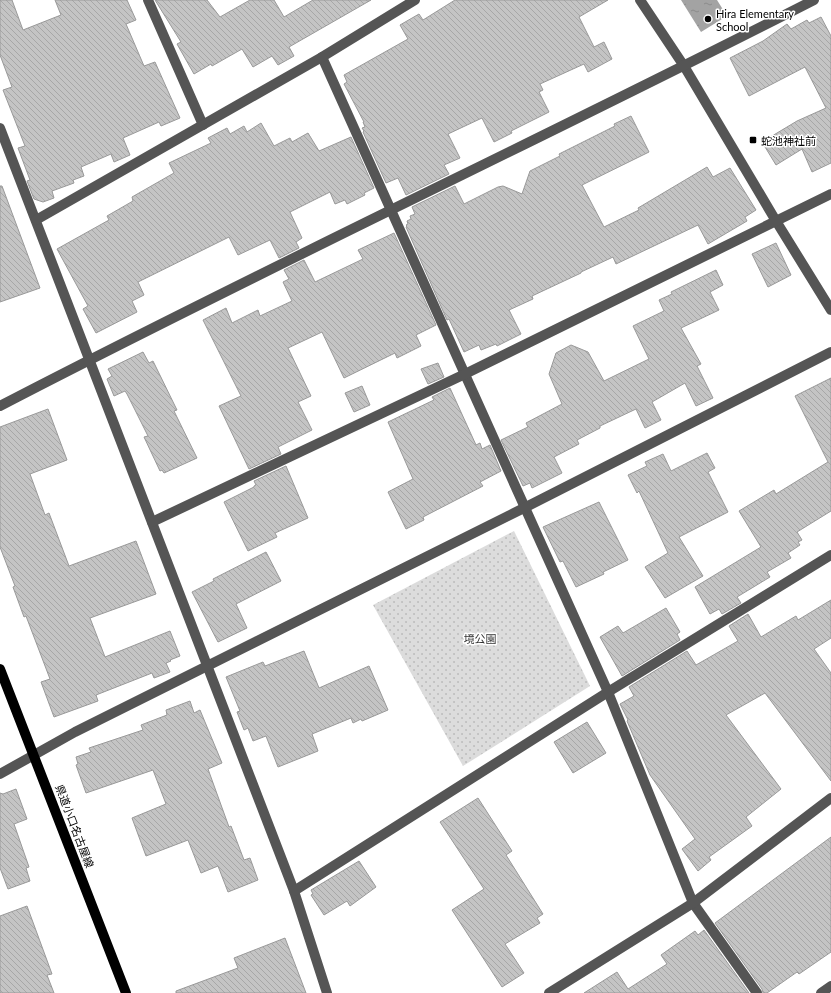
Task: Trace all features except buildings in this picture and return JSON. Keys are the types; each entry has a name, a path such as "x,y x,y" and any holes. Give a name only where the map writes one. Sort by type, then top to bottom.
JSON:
{"main road":[{"name":"県道小口名古屋線","path":"0,669 126,993"}],"street":[{"path":"148,0 203,125"},
{"path":"36,220 322,57 415,0"},
{"path":"640,0 684,66 831,310"},
{"path":"0,406 89,359 684,66 814,0"},
{"path":"322,57 526,507 608,692 693,903 757,993"},
{"path":"0,128 294,891 327,993"},
{"path":"152,522 465,374 831,194"},
{"path":"0,774 35,756 75,732 526,507 831,352"},
{"path":"294,891 608,692 831,555"},
{"path":"549,993 693,903 831,798"},
{"path":"821,993 831,986"}],"green space":[{"name":"境公園","path":"514,531 590,686 463,766 373,605"}],"water":[{"path":"681,0 717,0 727,16 701,32"}],"place":[{"name":"Hira Elementary School","path":"708,19"},
{"name":"蛇池神社前","path":"753,140"}]}
